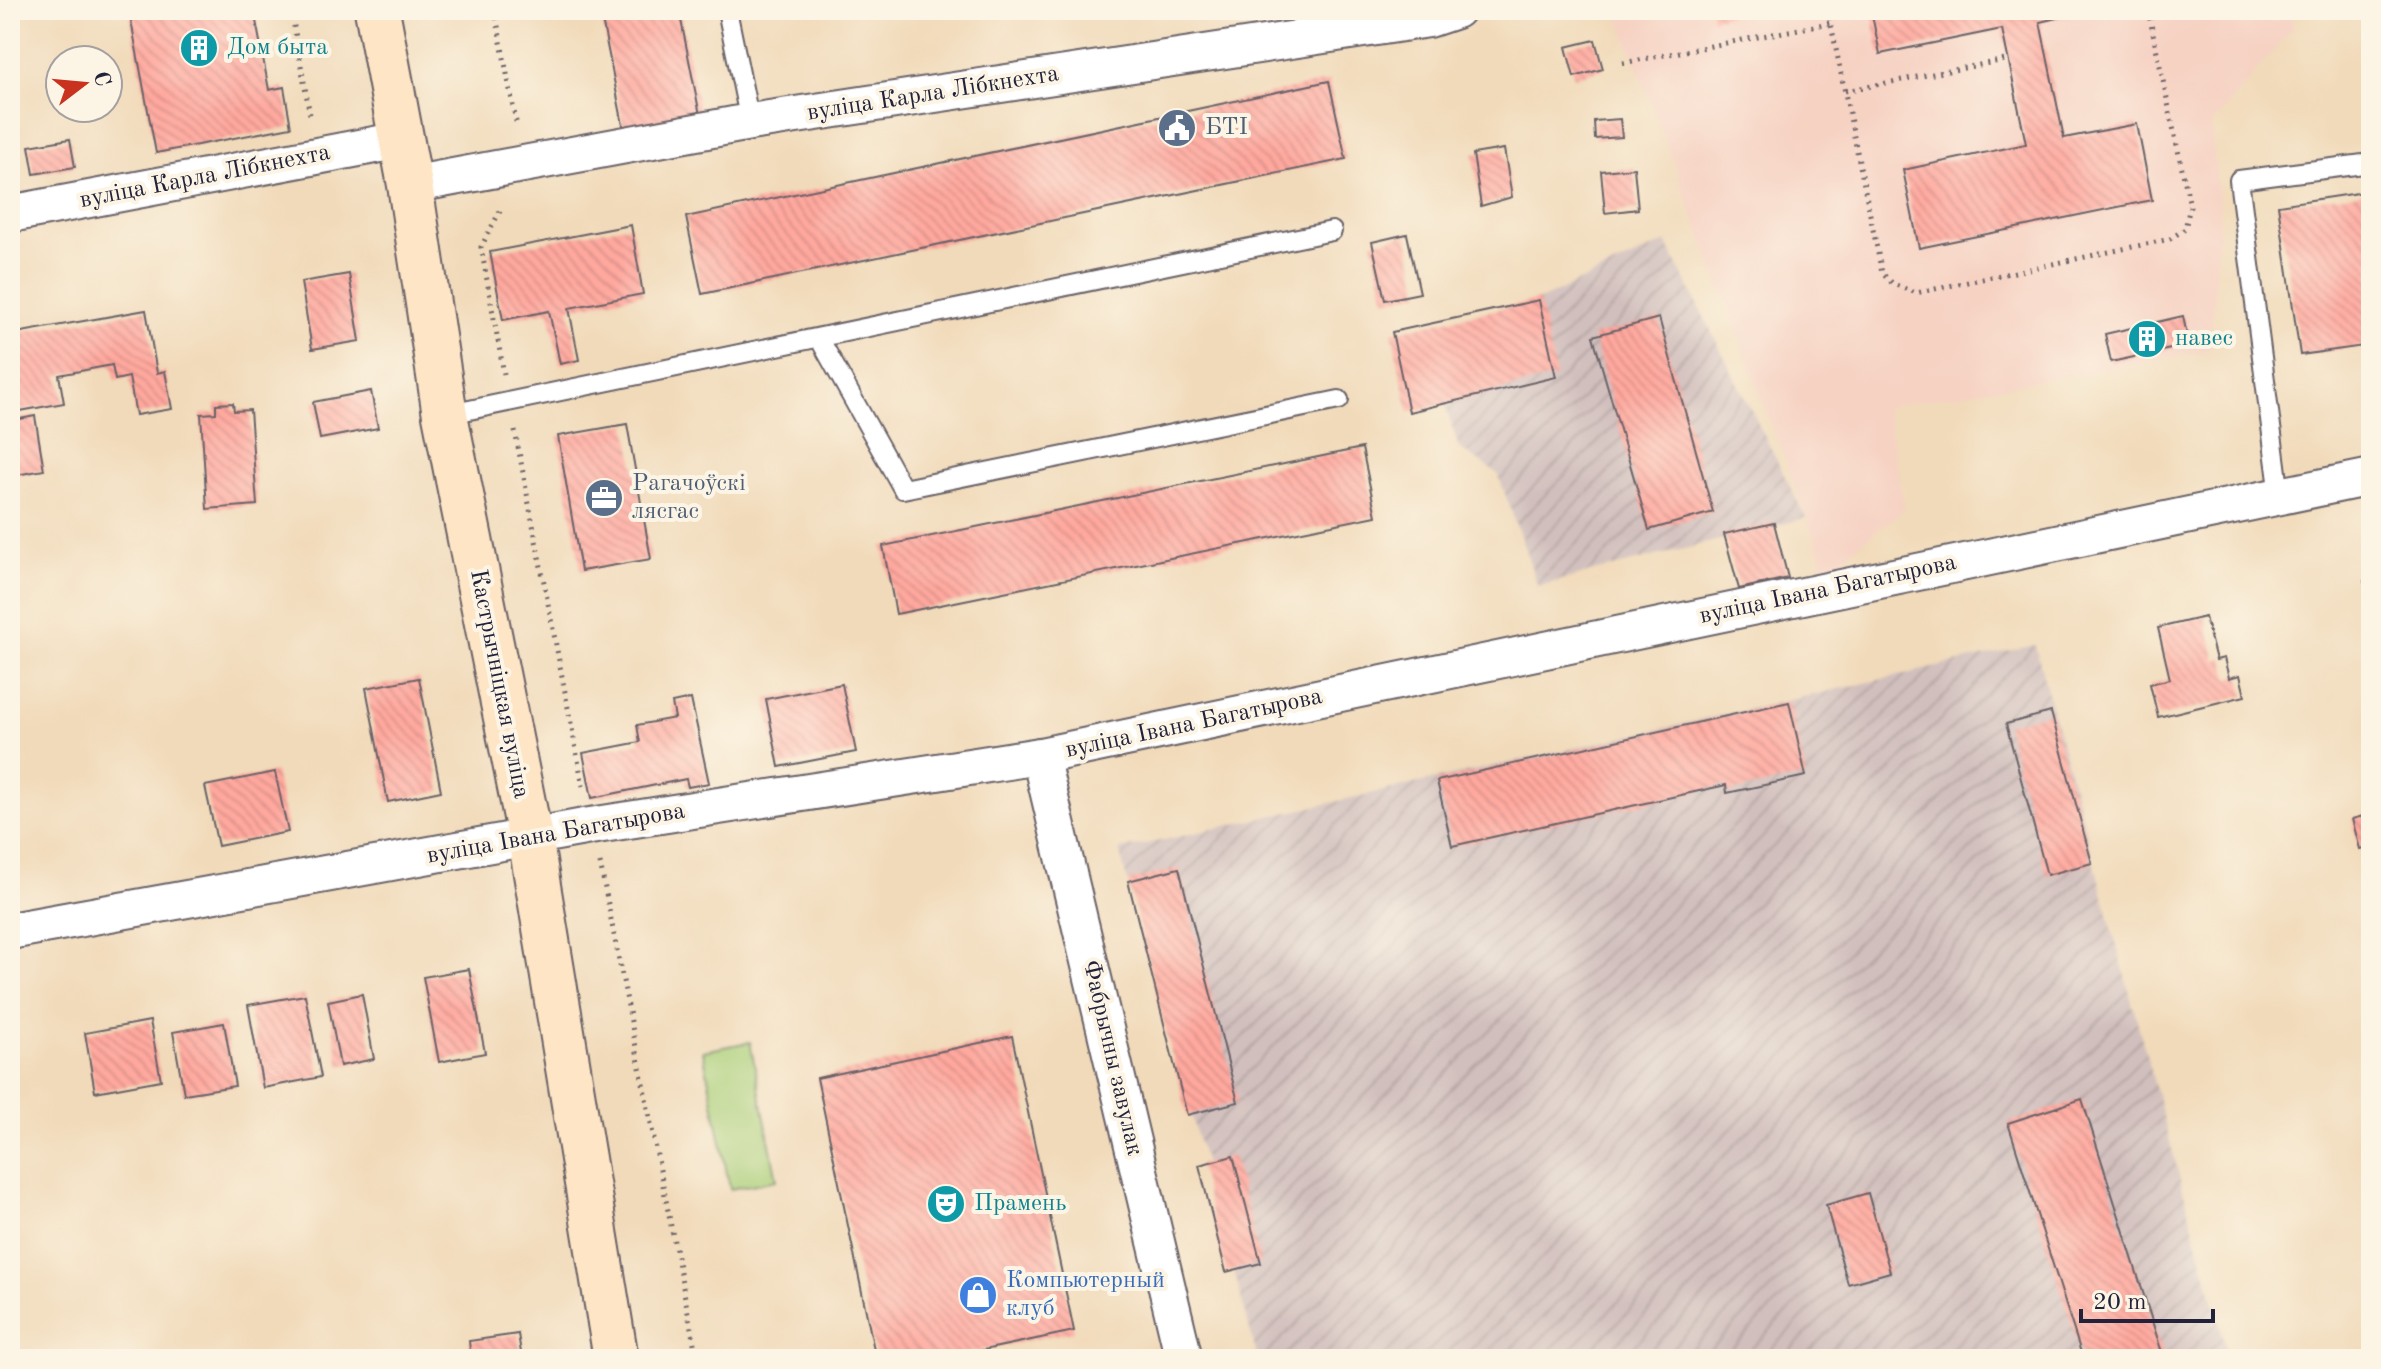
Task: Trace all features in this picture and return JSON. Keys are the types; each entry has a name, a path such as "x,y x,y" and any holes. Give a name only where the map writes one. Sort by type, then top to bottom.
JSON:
{"main road":[{"name":"Кастрычніцкая вуліца","path":"377,10 410,185 445,415 530,837 616,1359"}],"street":[{"name":"вуліца Карла Лібкнехта","path":"410,185 750,122 1429,19 1456,10"},
{"name":"вуліца Карла Лібкнехта","path":"10,214 401,140"},
{"name":"вуліца Івана Багатырова","path":"10,931 590,826 1040,756 2371,477"},
{"name":"Фабрычны завулак","path":"1040,756 1184,1359"}],"lane":[{"path":"727,10 750,122"},
{"path":"2280,496 2239,180 2371,163"},
{"path":"445,415 1332,231"},
{"path":"819,338 903,489 1339,400"}],"path":[{"path":"291,10 318,156"},
{"path":"495,10 524,164 481,247 590,826 610,901 697,1359"},
{"path":"1828,10 1882,273 1893,284 1916,293 2170,239 2185,229 2190,206 2148,10"},
{"path":"1623,63 1830,23"},
{"path":"1845,91 2005,60"}],"shaded area":[{"path":"1616,10 2290,10 2293,28 2211,125 2220,215 2210,351 1886,407 1905,509 1826,570"},
{"path":"1666,242 1806,518 1538,586 1498,474 1459,448 1445,404 1409,412 1392,332 1540,300"},
{"path":"2035,645 2229,1359 1258,1359 1119,850"}],"green space":[{"path":"750,1042 777,1180 730,1189 703,1051"}],"building":[{"name":"Дом быта","path":"129,10 254,10 269,90 284,87 291,127 156,153"},
{"path":"600,10 679,10 700,115 624,130"},
{"path":"1710,10 1743,10 1743,11 1712,19"},
{"path":"1871,10 2089,10 2040,22 2064,138 2137,124 2152,200 1919,248 1903,170 2026,144 2002,29 1880,54"},
{"path":"1595,40 1603,69 1574,77 1566,47"},
{"path":"1329,81 1346,159 702,294 686,217"},
{"path":"10,95 17,124 10,125"},
{"path":"1620,119 1622,137 1595,139 1594,121"},
{"path":"70,139 75,167 34,174 29,146"},
{"path":"1504,149 1512,197 1481,206 1473,154"},
{"path":"1634,168 1638,209 1605,213 1601,171"},
{"path":"2371,191 2371,345 2300,355 2278,205"},
{"path":"631,225 643,294 569,308 579,360 560,364 549,311 503,320 490,252"},
{"path":"1407,234 1420,293 1385,300 1372,242"},
{"path":"349,274 360,341 312,349 301,282"},
{"path":"1539,300 1556,377 1409,412 1392,332"},
{"path":"146,310 157,373 165,371 172,409 136,415 129,377 115,380 112,365 59,375 64,403 20,411 10,334"},
{"name":"навес","path":"2183,316 2189,345 2111,362 2105,334"},
{"path":"1659,318 1713,512 1649,530 1593,336"},
{"path":"371,391 378,428 320,439 313,402"},
{"path":"233,403 234,411 250,410 257,505 207,509 201,414 216,413 216,404"},
{"path":"35,416 44,470 16,475 10,421"},
{"name":"Рагачоўскі лясгас","path":"627,424 651,559 581,571 558,436"},
{"path":"1362,448 1376,516 896,614 883,546"},
{"path":"1774,523 1788,578 1739,589 1724,534"},
{"path":"2371,579 2371,605 2370,605 2364,581"},
{"path":"2205,617 2216,660 2224,658 2229,678 2240,675 2245,696 2158,717 2150,684 2170,679 2158,628"},
{"path":"419,678 441,791 388,802 366,688"},
{"path":"842,684 856,752 779,767 766,699"},
{"path":"691,699 709,783 688,787 686,779 592,798 583,753 640,742 637,725 675,718 672,703"},
{"path":"1789,702 1806,776 1727,793 1726,785 1452,846 1437,781"},
{"path":"2051,712 2092,863 2047,875 2006,724"},
{"path":"275,772 288,832 218,846 205,786"},
{"path":"2371,814 2371,846 2360,849 2352,819"},
{"path":"1179,868 1238,1102 1187,1115 1128,881"},
{"path":"469,969 485,1053 439,1062 423,977"},
{"path":"362,994 374,1059 340,1066 328,1001"},
{"path":"305,995 321,1077 263,1088 248,1005"},
{"path":"150,1021 161,1080 95,1092 85,1033"},
{"path":"224,1023 235,1086 184,1094 173,1032"},
{"name":"Прамень","path":"1012,1036 1074,1331 941,1359 876,1359 817,1078"},
{"path":"2082,1099 2164,1359 2083,1359 2008,1123"},
{"path":"1233,1156 1261,1263 1226,1272 1199,1165"},
{"path":"1868,1193 1890,1272 1848,1284 1826,1205"},
{"path":"518,1334 522,1359 471,1359 469,1341"}],"place":[{"name":"Дом быта","path":"199,48"},
{"name":"БТІ","path":"1177,128"},
{"name":"навес","path":"2147,339"},
{"name":"Рагачоўскі лясгас","path":"604,498"},
{"name":"Прамень","path":"946,1204"},
{"name":"Компьютерный клуб","path":"978,1295"}]}
